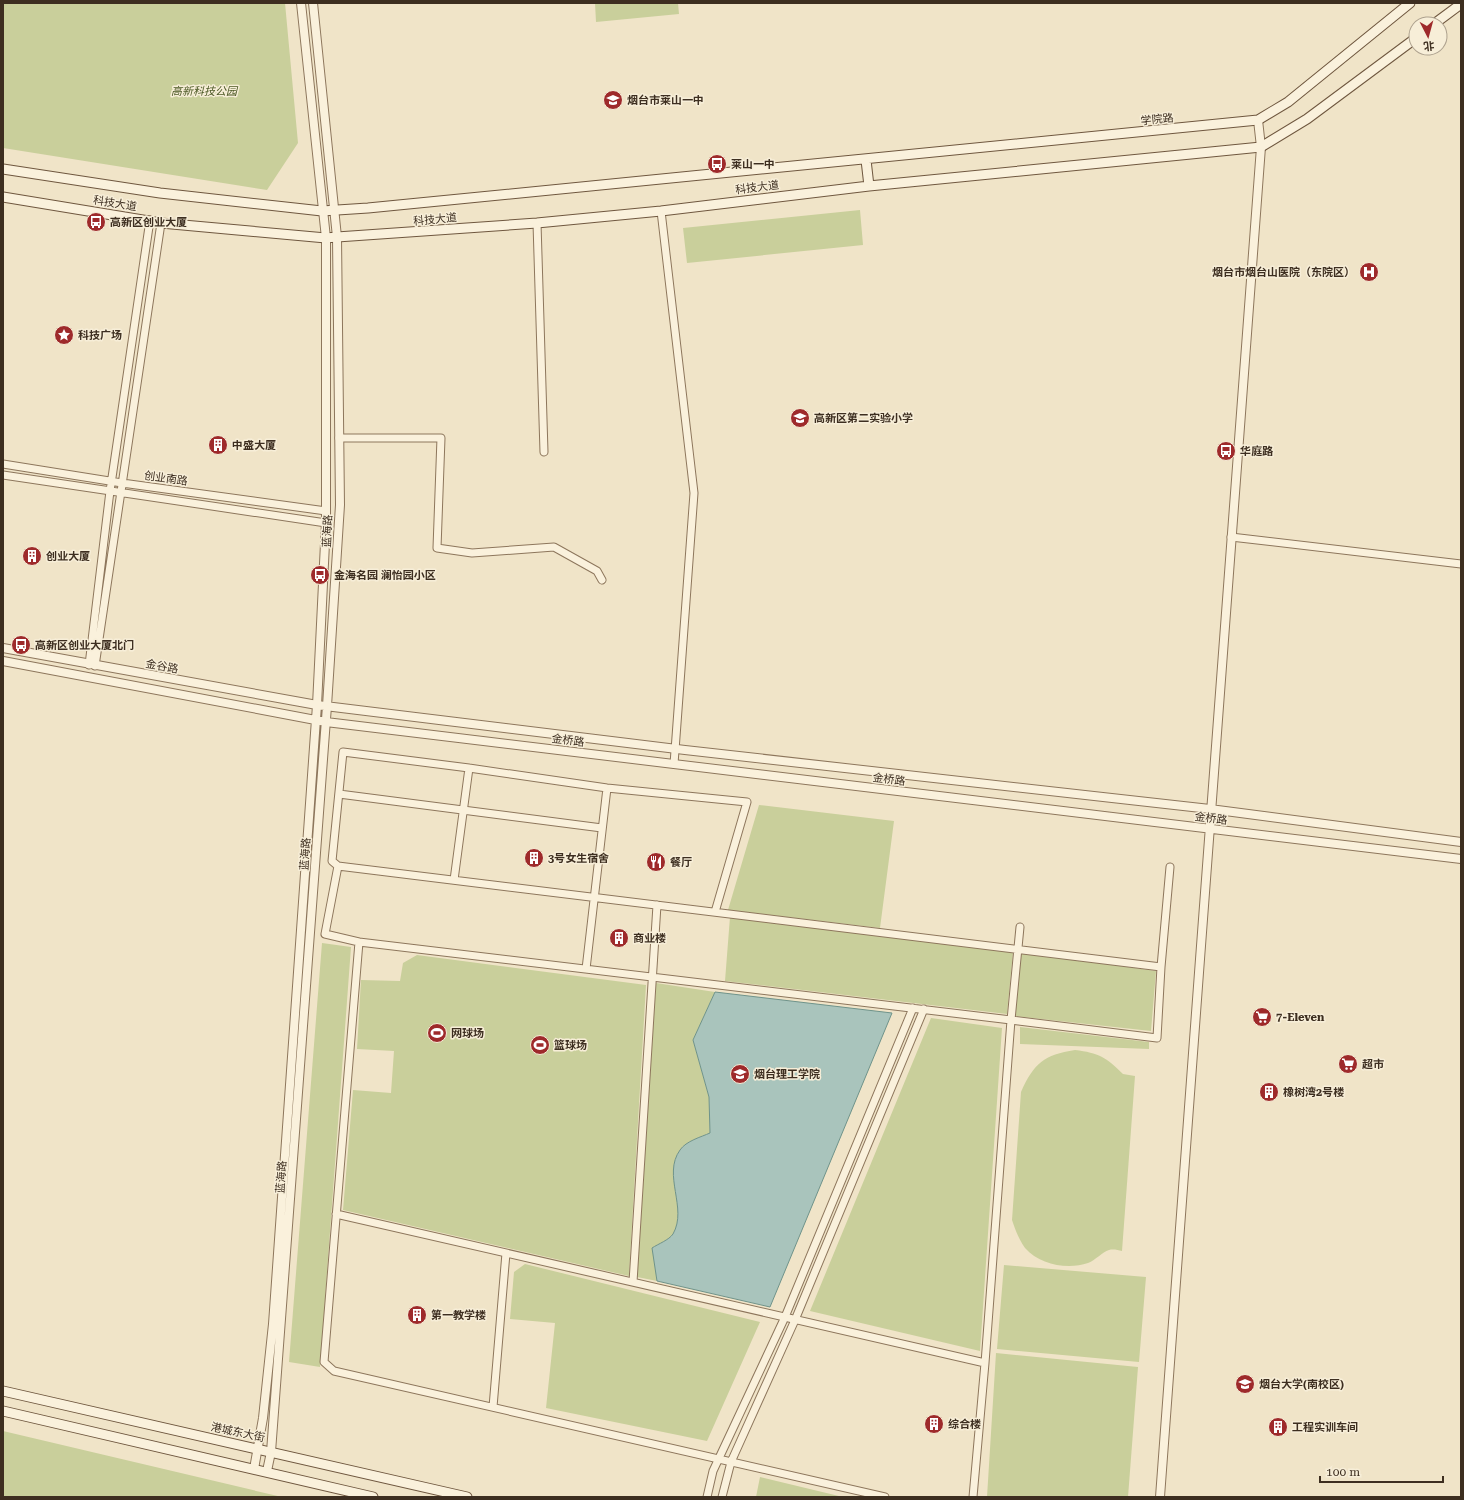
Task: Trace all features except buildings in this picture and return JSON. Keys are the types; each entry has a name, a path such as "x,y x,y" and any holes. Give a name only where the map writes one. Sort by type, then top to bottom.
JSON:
{"main road":[{"name":"学院路","path":"866,160 1258,120 1288,102 1410,3"},
{"path":"1445,16 1461,4"},
{"path":"866,160 870,186 1260,147 1307,119 1408,44"},
{"name":"科技大道","path":"3,169 160,193 322,211 368,208 866,160"},
{"name":"科技大道","path":"3,197 161,223 326,238 537,223 661,211 870,186"},
{"name":"港城东大街","path":"3,1391 467,1497"},
{"path":"3,1411 267,1471 373,1497"}],"street":[{"name":"蓝海路","path":"254,1469 263,1418 273,1324 317,705 326,523 326,238 301,3"},
{"name":"蓝海路","path":"267,1471 271,1452 328,706 340,505 338,237 313,3"},
{"path":"1160,1497 1260,147 1258,120"},
{"path":"661,211 694,493 674,764"},
{"path":"92,665 110,491 150,220"},
{"path":"92,665 122,482 161,223"},
{"path":"537,223 544,452"},
{"path":"339,438 441,438 437,548 472,553 554,547 597,571 602,580"},
{"name":"创业南路","path":"3,464 326,511"},
{"name":"创业南路","path":"3,475 326,523"},
{"path":"1231,537 1461,564"},
{"name":"金谷路","path":"3,648 317,705"},
{"path":"3,661 315,720"},
{"name":"金桥路","path":"317,705 676,749 1210,809 1461,842"},
{"name":"金桥路","path":"315,720 1461,859"},
{"path":"715,912 747,802 607,788 343,752 332,861 338,866 1161,967"},
{"path":"454,880 469,768"},
{"path":"586,969 607,788"},
{"path":"339,794 602,828"},
{"path":"338,866 325,934 359,942 1157,1038 1161,967 1170,867"},
{"path":"633,1282 657,905"},
{"path":"973,1497 985,1363 1011,1020 1020,927"},
{"path":"359,942 324,1362 334,1371 885,1497"},
{"path":"707,1497 713,1470 785,1317 913,1008"},
{"path":"722,1497 731,1462 795,1320 924,1009"},
{"path":"336,1214 985,1363"},
{"path":"493,1407 506,1253"}],"green space":[{"name":"高新科技公园","path":"3,3 285,3 298,143 267,190 3,148"},
{"path":"595,3 678,3 679,14 596,22"},
{"path":"860,210 863,245 687,263 683,228"},
{"path":"759,805 894,821 880,928 728,910"},
{"path":"730,917 1013,952 1007,1014 725,981"},
{"path":"322,943 351,947 320,1367 289,1362"},
{"path":"1021,952 1156,971 1151,1031 1014,1016"},
{"path":"417,955 646,985 629,1276 343,1210 353,1090 391,1093 394,1051 357,1049 361,980 400,981 403,963"},
{"path":"656,983 715,992 693,1040 709,1097 710,1133 686,1144 680,1150 675,1160 674,1181 678,1213 677,1224 671,1236 653,1248 657,1281 637,1277"},
{"path":"931,1018 1002,1028 980,1351 810,1311"},
{"path":"1020,1027 1149,1042 1149,1049 1020,1044"},
{"path":"1075,1050 1096,1054 1107,1060 1123,1074 1135,1076 1122,1251 1109,1250 1088,1263 1063,1266 1046,1262 1031,1254 1021,1242 1012,1220 1021,1092 1031,1074 1041,1062 1055,1055"},
{"path":"525,1264 760,1322 707,1441 546,1408 555,1323 510,1319 514,1272"},
{"path":"1004,1265 1146,1277 1139,1362 997,1349"},
{"path":"996,1353 1138,1367 1128,1497 987,1497"},
{"path":"3,1431 282,1497 3,1497"},
{"path":"760,1477 843,1497 756,1497"}],"water":[{"path":"715,992 892,1013 770,1307 657,1281 652,1248 671,1236 677,1224 678,1213 673,1170 675,1160 680,1150 686,1144 710,1133 709,1097 693,1040"}],"place":[{"name":"烟台市莱山一中","path":"613,100"},
{"name":"莱山一中","path":"717,164"},
{"name":"高新区创业大厦","path":"96,222"},
{"name":"烟台市烟台山医院（东院区）","path":"1369,272"},
{"name":"科技广场","path":"64,335"},
{"name":"高新区第二实验小学","path":"800,418"},
{"name":"中盛大厦","path":"218,445"},
{"name":"华庭路","path":"1226,451"},
{"name":"创业大厦","path":"32,556"},
{"name":"金海名园 澜怡园小区","path":"320,575"},
{"name":"高新区创业大厦北门","path":"21,645"},
{"name":"3号女生宿舍","path":"534,858"},
{"name":"餐厅","path":"656,862"},
{"name":"商业楼","path":"619,938"},
{"name":"7-Eleven","path":"1262,1017"},
{"name":"网球场","path":"437,1033"},
{"name":"篮球场","path":"540,1045"},
{"name":"超市","path":"1348,1064"},
{"name":"烟台理工学院","path":"740,1074"},
{"name":"橡树湾2号楼","path":"1269,1092"},
{"name":"第一教学楼","path":"417,1315"},
{"name":"烟台大学(南校区)","path":"1245,1384"},
{"name":"综合楼","path":"934,1424"},
{"name":"工程实训车间","path":"1278,1427"}]}
